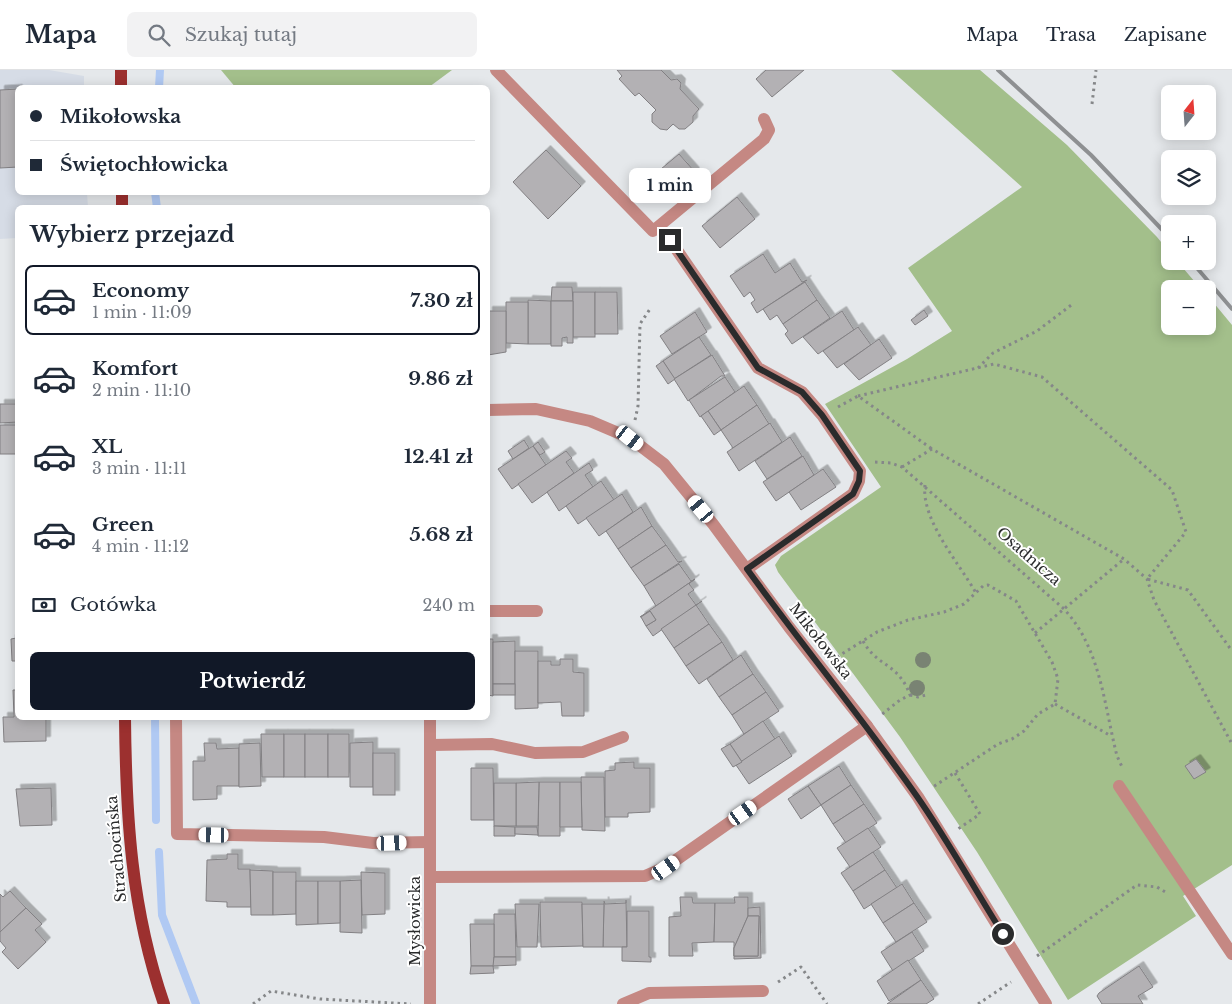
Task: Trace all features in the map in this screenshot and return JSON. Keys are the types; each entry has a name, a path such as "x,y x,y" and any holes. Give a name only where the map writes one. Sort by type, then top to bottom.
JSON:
{"main road":[{"path":"120,70 121,85"},
{"name":"Strachocińska","path":"125,720 128,830 132,872 146,946 164,1004"}],"street":[{"path":"496,70 653,231 764,138 769,130 764,119"},
{"path":"670,240 758,368 802,392 822,415 860,471 859,481 853,494 747,569"},
{"name":"Mikołowska","path":"490,410 536,410 590,421 630,438 664,464 747,569 789,628 867,726 918,797 1046,1004"},
{"path":"490,611 537,611"},
{"path":"176,720 177,834 324,837 373,843 430,842"},
{"name":"Mysłowicka","path":"430,720 430,1004"},
{"path":"430,877 645,876 666,868 867,726"},
{"path":"431,745 492,744 535,753 583,752 623,737"},
{"path":"1119,786 1232,954"},
{"path":"623,1004 649,993 762,992"}],"path":[{"path":"1092,104 1096,70"},
{"path":"978,368 993,353 1037,331 1074,303"},
{"path":"630,438 638,406 640,324 650,309"},
{"path":"822,415 858,396 994,364 1042,377 1172,490 1186,532 1147,579"},
{"path":"858,396 932,450 1124,559 1147,579 1188,590 1232,651"},
{"path":"902,467 932,450"},
{"name":"Osadnicza","path":"860,471 879,461 902,467 925,485 1064,609 1077,623 1090,647 1112,736 1055,704"},
{"path":"925,485 924,498 933,521 976,593"},
{"path":"1035,633 1124,559"},
{"path":"1147,579 1154,600 1232,744"},
{"path":"822,669 847,649 877,632 908,620 944,612 964,604 983,586 988,585 1016,602 1052,662 1058,679 1055,704 1038,714 1024,731 1012,739 998,744 918,797"},
{"path":"863,641 876,659 893,670 903,680 910,695"},
{"path":"867,726 900,700 910,695 918,697 926,695"},
{"path":"944,839 980,814 954,773"},
{"path":"978,1004 1137,886 1157,887 1174,898"},
{"path":"762,992 801,967 827,1004"},
{"path":"253,1004 271,991 320,999 420,1004"}],"shaded area":[{"path":"0,70 49,70 84,76 84,85 15,85 15,195 87,195 88,205 15,205 15,238 0,239"}],"green space":[{"path":"221,70 452,70 432,85 234,85"},
{"path":"891,70 980,70 1067,145 1157,237 1161,242 1161,270 1185,270 1193,280 1161,280 1161,335 1216,335 1216,306 1232,325 1232,865 1183,896 1196,916 1068,1000 977,852 900,737 778,572 775,565 781,556 881,487 825,404 907,359 952,331 908,268 1022,187"}],"building":[{"path":"617,70 661,70 671,80 677,79 681,83 680,89 699,109 693,116 693,122 685,129 679,129 673,124 667,130 660,129 652,122 652,114 656,110 639,93 635,96 619,79 622,76"},
{"path":"766,70 804,70 772,97 756,79"},
{"path":"15,89 15,167 0,168 0,90"},
{"path":"546,150 581,186 548,219 513,182"},
{"path":"679,154 695,172 677,188 661,169"},
{"path":"737,197 755,219 720,248 702,226"},
{"path":"763,254 775,273 790,263 802,282 807,280 757,313 751,303 755,300 750,292 744,297 730,276"},
{"path":"805,282 817,300 783,324 777,315 770,320 763,309"},
{"path":"552,287 572,287 573,301 551,301"},
{"path":"573,292 595,292 595,337 573,337"},
{"path":"595,292 617,292 618,334 595,334"},
{"path":"528,300 551,301 551,344 528,344"},
{"path":"817,300 830,318 792,344 785,334 788,331 783,324"},
{"path":"551,301 573,301 573,343 567,343 567,337 562,338 562,346 551,346"},
{"path":"506,302 528,302 528,344 506,343"},
{"path":"924,310 928,316 915,325 911,320"},
{"path":"490,311 506,311 506,352 490,355"},
{"path":"842,311 854,330 818,354 803,337"},
{"path":"695,312 707,332 672,354 660,336"},
{"path":"858,327 871,345 837,368 823,351"},
{"path":"699,337 711,355 674,379 663,361"},
{"path":"879,339 892,358 859,380 844,364"},
{"path":"712,355 725,376 721,376 688,401 674,379"},
{"path":"663,361 675,379 668,384 656,366"},
{"path":"725,377 735,392 700,417 689,400"},
{"path":"744,386 757,405 721,430 708,411"},
{"path":"0,404 15,404 15,422 0,423"},
{"path":"757,405 769,424 733,448 721,430"},
{"path":"708,411 721,430 714,435 701,416"},
{"path":"770,423 782,442 739,471 727,452"},
{"path":"0,425 15,425 15,454 0,454"},
{"path":"790,437 802,456 767,479 755,461"},
{"path":"524,440 529,448 513,459 508,451"},
{"path":"538,442 545,452 540,455 533,446"},
{"path":"533,446 546,465 512,489 498,469"},
{"path":"566,451 572,458 566,462 574,473 532,503 518,484"},
{"path":"803,456 814,475 776,501 763,482"},
{"path":"589,463 593,470 585,475 593,487 559,511 547,492"},
{"path":"823,469 836,487 801,510 789,492"},
{"path":"601,481 614,500 578,524 566,506"},
{"path":"622,494 633,512 599,536 586,518"},
{"path":"641,507 652,526 618,549 606,531"},
{"path":"652,526 666,545 631,568 618,549"},
{"path":"666,545 678,562 682,561 644,586 631,568"},
{"path":"679,564 691,581 695,579 656,606 644,586"},
{"path":"695,579 689,584 694,590 688,594 696,605 702,601 653,636 646,626 656,620 650,611 640,617"},
{"path":"696,605 709,624 674,648 661,629"},
{"path":"650,611 656,620 646,626 641,617"},
{"path":"709,624 722,642 686,666 674,648"},
{"path":"15,638 15,661 12,661 11,639"},
{"path":"490,639 493,639 493,696 490,695"},
{"path":"515,641 515,684 493,684 493,642"},
{"path":"722,642 733,660 699,684 686,666"},
{"path":"515,651 538,651 538,708 515,709"},
{"path":"741,655 753,674 719,697 707,679"},
{"path":"560,659 573,659 573,672 584,673 584,716 562,716 561,702 538,703 538,661 551,661 551,665 560,665"},
{"path":"753,674 766,692 732,715 719,697"},
{"path":"493,684 515,684 515,695 493,695"},
{"path":"13,690 15,690 15,720 46,720 46,741 4,742 3,717 14,717"},
{"path":"766,692 779,711 744,734 732,715"},
{"path":"763,721 775,739 742,762 730,744"},
{"path":"261,734 284,734 284,777 262,777"},
{"path":"284,734 305,734 305,777 284,777"},
{"path":"305,734 328,734 328,777 305,777"},
{"path":"328,734 349,734 349,777 328,777"},
{"path":"779,736 792,756 749,784 736,765"},
{"path":"373,742 373,787 350,787 350,743"},
{"path":"204,743 216,743 217,749 239,748 239,786 217,786 217,799 193,800 193,761 205,761"},
{"path":"260,743 261,786 239,787 239,744"},
{"path":"730,744 742,762 733,767 721,749"},
{"path":"373,753 395,753 395,795 373,795"},
{"path":"1196,759 1206,772 1194,779 1185,766"},
{"path":"634,762 634,768 650,768 650,812 628,813 628,817 605,817 605,771 615,770 615,763"},
{"path":"839,766 851,785 821,805 808,786"},
{"path":"471,768 493,768 494,820 471,820"},
{"path":"581,777 604,777 605,831 582,830"},
{"path":"539,782 560,782 560,836 538,836"},
{"path":"539,782 538,826 516,826 516,783"},
{"path":"560,782 581,782 582,827 560,827"},
{"path":"494,783 516,783 516,826 494,826"},
{"path":"851,785 864,804 833,824 821,805"},
{"path":"808,786 821,805 801,819 788,799"},
{"path":"51,788 52,825 20,826 16,789"},
{"path":"864,804 877,823 846,843 833,824"},
{"path":"494,826 515,827 515,836 494,836"},
{"path":"515,827 537,827 538,835 515,834"},
{"path":"868,828 881,847 850,867 837,848"},
{"path":"873,852 885,870 853,891 841,873"},
{"path":"227,854 238,854 238,869 250,869 251,907 227,907 227,902 206,901 207,860 227,859"},
{"path":"250,870 273,871 273,915 251,915"},
{"path":"885,870 897,888 864,909 853,891"},
{"path":"273,872 296,872 296,914 273,915"},
{"path":"361,872 385,873 385,914 362,915"},
{"path":"361,880 362,933 340,932 340,881"},
{"path":"296,881 318,881 318,924 296,925"},
{"path":"318,881 340,881 340,923 318,924"},
{"path":"902,884 914,903 883,923 871,904"},
{"path":"10,891 26,908 0,932 0,894 3,897"},
{"path":"680,897 692,897 693,903 715,903 714,942 692,943 693,956 669,956 669,917 681,916"},
{"path":"734,897 748,897 748,916 734,948 734,942 714,942 715,903 735,903"},
{"path":"626,900 627,947 603,947 604,901 605,904 626,903"},
{"path":"540,902 582,902 583,946 541,947"},
{"path":"914,903 927,922 896,942 883,923"},
{"path":"515,904 539,904 537,947 517,947"},
{"path":"582,904 604,904 603,947 583,947"},
{"path":"760,907 761,958 734,959 734,956 758,956 759,916 748,916 748,908"},
{"path":"26,908 42,924 35,930 46,942 18,969 2,952 6,948 0,941 0,932"},
{"path":"627,911 649,911 649,957 651,957 651,962 622,961 622,947 627,947"},
{"path":"494,914 515,914 516,957 494,957"},
{"path":"748,916 759,916 758,956 734,956 734,948"},
{"path":"470,924 494,924 494,966 471,966"},
{"path":"912,932 924,951 893,971 881,952"},
{"path":"494,957 516,957 516,965 493,966"},
{"path":"908,960 921,980 889,1001 877,981"},
{"path":"471,966 493,966 494,973 470,974"},
{"path":"1139,966 1153,987 1138,996 1143,1004 1102,1004 1097,996 1099,993"},
{"path":"921,980 934,999 926,1004 887,1004"}],"waterway":[{"path":"159,85 160,70"},
{"path":"155,195 157,205"},
{"path":"155,720 156,820"},
{"path":"159,852 162,915 196,1004"}],"railway":[{"path":"998,70 1091,155 1161,229"},
{"path":"1199,270 1232,309"}],"route":[{"path":"670,240 758,368 802,392 822,415 860,471 859,481 853,494 747,569 789,628 867,726 918,797 1003,934"}]}
